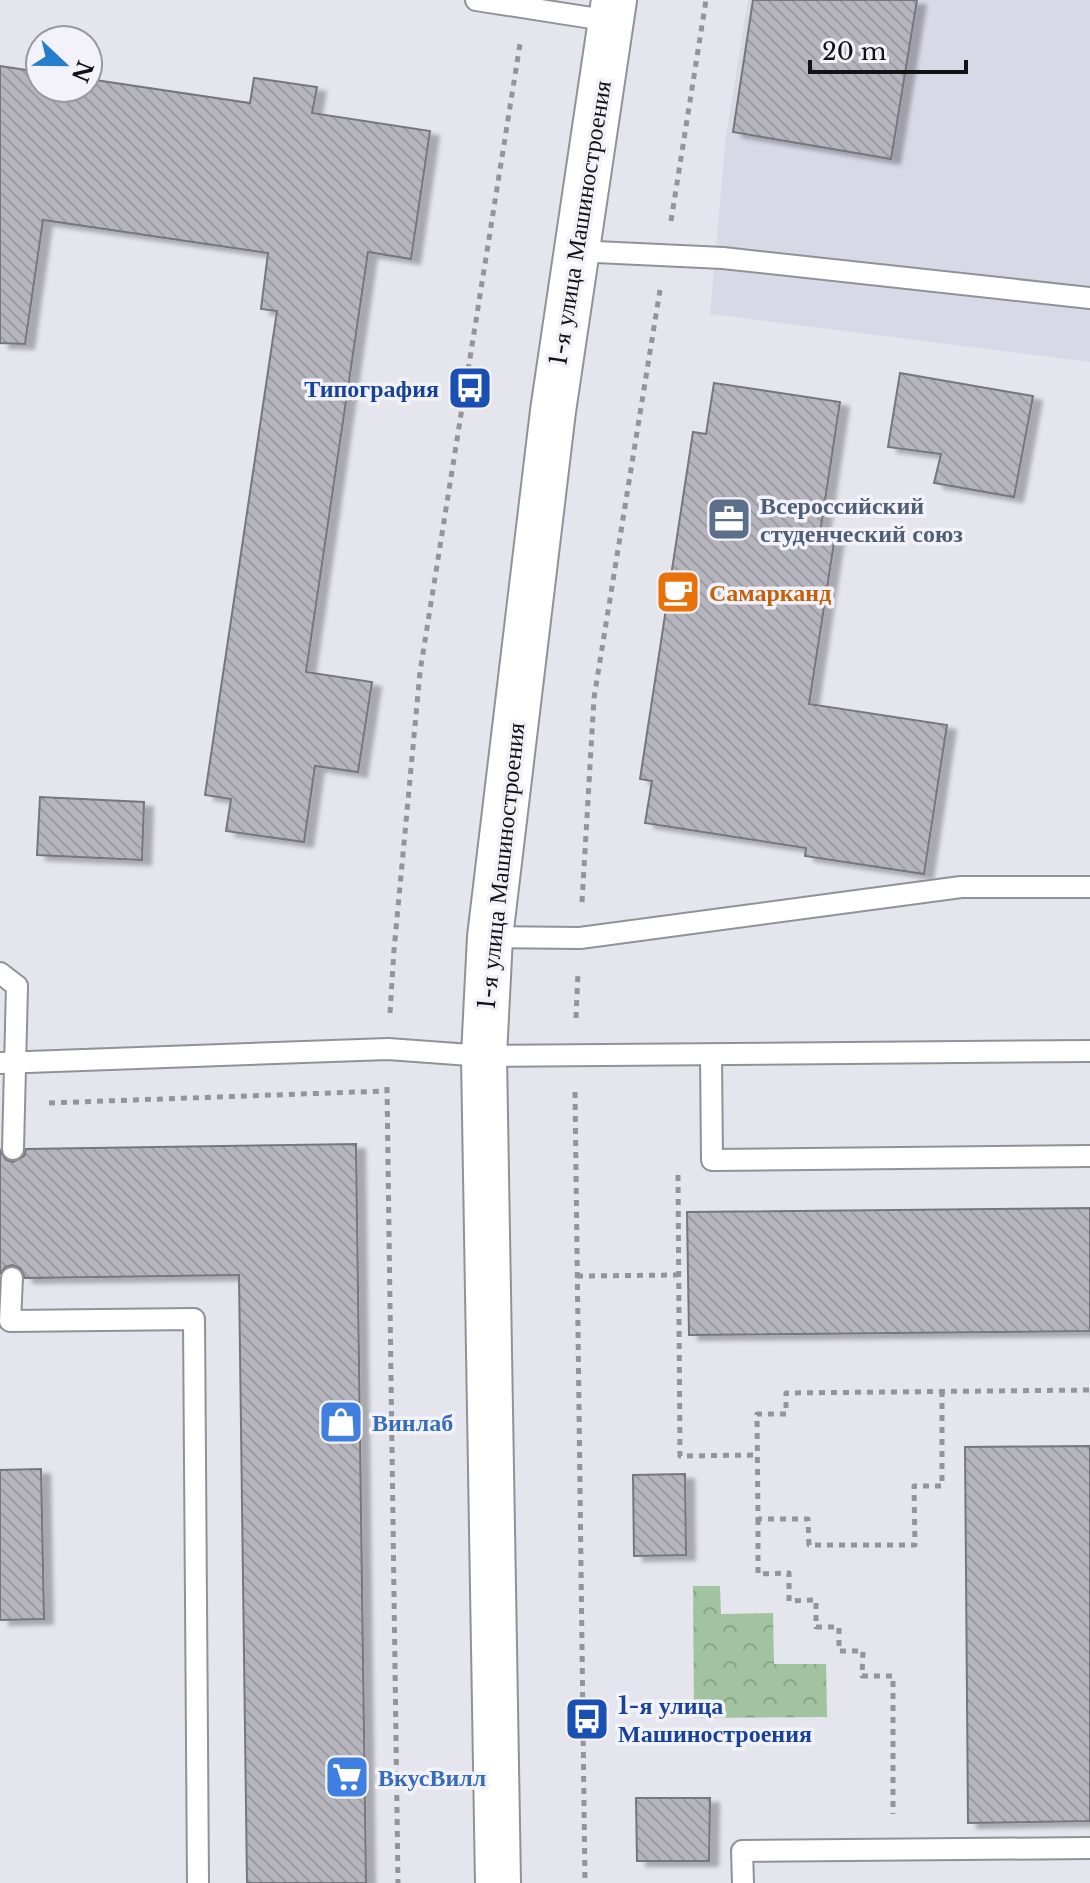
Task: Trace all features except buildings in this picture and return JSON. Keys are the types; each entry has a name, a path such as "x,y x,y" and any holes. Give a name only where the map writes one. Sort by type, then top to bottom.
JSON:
{"street":[{"name":"1-я улица Машиностроения","path":"498,1883 484,1056 490,937 553,411 613,10"}],"lane":[{"path":"476,0 526,8 613,10"},
{"path":"575,251 723,258 1090,298"},
{"path":"490,937 580,938 961,887 1090,887"},
{"path":"0,973 17,986 8,1062 15,1105 13,1149"},
{"path":"8,1062 388,1049 484,1056 1090,1051"},
{"path":"711,1055 712,1160 1090,1156"},
{"path":"12,1278 5,1321 194,1319 198,1883"},
{"path":"743,1883 742,1851 1090,1848"}],"path":[{"path":"398,1883 386,1091 394,950 420,672 526,8"},
{"path":"15,1105 386,1091"},
{"path":"678,1167 680,1456 757,1455"},
{"path":"577,1276 678,1275"},
{"path":"894,1850 893,1676 862,1676 863,1651 839,1651 839,1627 816,1627 816,1600 789,1601 789,1573 758,1574 757,1414 786,1414 786,1393 1090,1390"},
{"path":"758,1519 808,1519 809,1545 915,1545 914,1486 942,1486 942,1391"}],"shaded area":[{"path":"748,0 1090,0 1090,362 710,314 726,136"}],"green space":[{"path":"693,1586 720,1586 721,1614 773,1613 774,1664 826,1664 827,1717 694,1718"}],"place":[{"name":"Типография","path":"470,388"},
{"name":"Всероссийский студенческий союз","path":"729,519"},
{"name":"Самарканд","path":"678,592"},
{"name":"Винлаб","path":"341,1422"},
{"name":"1-я улица Машиностроения","path":"587,1719"},
{"name":"ВкусВилл","path":"347,1777"}]}
